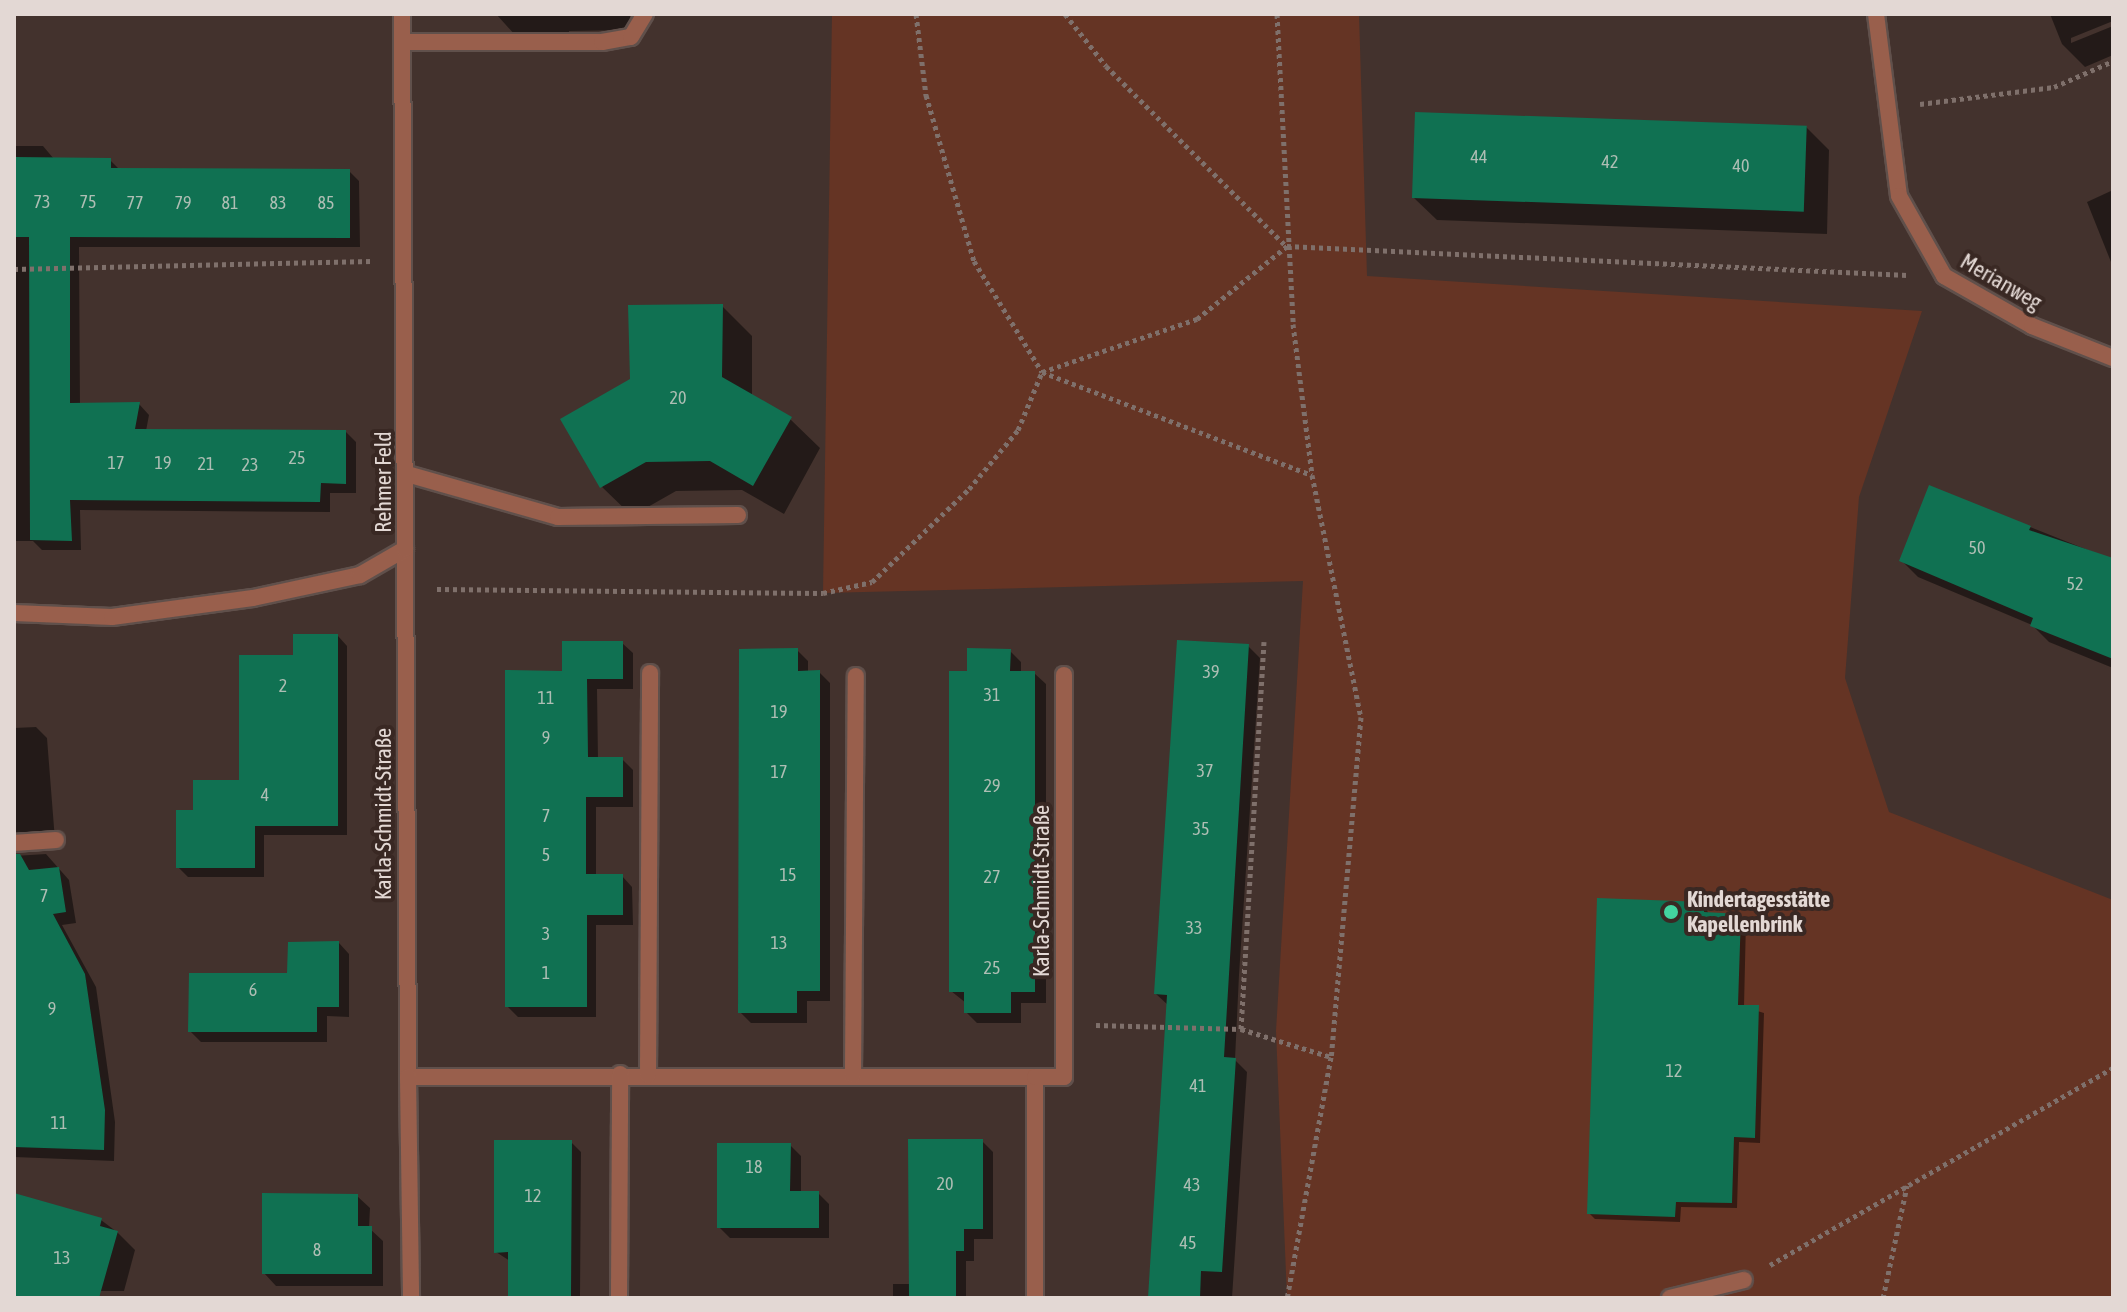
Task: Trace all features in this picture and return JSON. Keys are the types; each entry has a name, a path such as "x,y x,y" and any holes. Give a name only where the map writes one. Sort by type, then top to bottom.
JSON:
{"street":[{"name":"Rehmer Feld","path":"14,613 112,617 253,598 360,575 405,549 407,474 402,14"},
{"path":"402,42 602,42 631,37 645,14"},
{"name":"Merianweg","path":"1876,14 1899,196 1944,276 2032,326 2113,358"},
{"path":"407,474 558,517 738,515"},
{"name":"Karla-Schmidt-Straße","path":"405,549 411,1298"},
{"path":"648,1075 650,673"},
{"name":"Karla-Schmidt-Straße","path":"408,1077 620,1074 1064,1077 1064,675"},
{"path":"853,1075 856,676"},
{"path":"14,843 56,840"},
{"path":"619,1298 620,1074"},
{"path":"1035,1077 1035,1298"},
{"path":"1670,1298 1744,1280"}],"path":[{"path":"916,14 926,95 974,261 1042,372 1312,475"},
{"path":"1065,14 1106,66 1287,246"},
{"path":"1277,14 1287,246 1312,475 1361,717 1331,1057 1287,1298"},
{"path":"1887,108 2054,87 2113,61"},
{"path":"404,589 823,593 872,582 969,489 1018,430 1042,372 1197,319 1287,246 1944,276"},
{"path":"14,269 405,260"},
{"path":"1241,1029 1264,642"},
{"path":"1064,1024 1241,1029 1331,1057"},
{"path":"1744,1280 2113,1068"},
{"path":"1883,1298 1907,1185"}],"shaded area":[{"path":"832,14 1359,14 1367,276 1922,311 1859,497 1845,678 1889,812 2113,900 2113,1298 1287,1298 1276,1031 1303,581 823,593"}],"building":[{"path":"1415,112 1807,126 1804,212 1412,198"},
{"path":"14,157 111,158 111,168 350,169 350,238 70,237 70,403 140,402 135,429 346,430 346,484 321,483 320,502 70,500 72,541 30,540 29,237 14,237"},
{"path":"723,304 722,377 792,417 753,486 710,461 646,462 600,488 560,419 630,379 628,305"},
{"path":"1929,485 2031,526 2029,530 2113,558 2113,659 2030,626 2033,618 1899,561"},
{"path":"293,634 338,634 338,826 255,826 255,868 176,868 176,810 193,810 193,780 239,780 239,655 293,655"},
{"path":"1177,640 1249,644 1224,1057 1236,1058 1222,1272 1201,1271 1200,1298 1148,1298 1167,995 1154,994"},
{"path":"562,641 623,641 623,679 587,679 588,757 623,757 623,797 586,797 586,874 623,874 623,915 587,915 587,1007 505,1007 505,670 562,671"},
{"path":"798,648 798,671 820,670 820,991 797,991 797,1013 738,1013 739,649"},
{"path":"967,648 1011,649 1010,671 1035,671 1035,992 1011,992 1011,1013 964,1013 964,992 949,992 949,671 967,671"},
{"path":"14,854 20,854 29,870 59,867 66,912 53,914 85,974 105,1110 104,1150 14,1147"},
{"path":"1597,898 1704,902 1704,912 1741,914 1738,1005 1759,1005 1755,1138 1734,1137 1732,1203 1676,1202 1675,1217 1587,1214"},
{"path":"339,941 339,1007 317,1007 317,1032 188,1032 189,973 287,973 288,942"},
{"path":"908,1139 983,1139 983,1229 964,1229 964,1251 956,1251 956,1298 909,1298"},
{"path":"494,1140 572,1140 571,1296 508,1296 508,1252 494,1253"},
{"path":"717,1143 791,1143 790,1191 819,1191 819,1228 717,1228"},
{"path":"14,1193 102,1218 100,1226 118,1231 99,1298 14,1298"},
{"path":"262,1193 358,1194 358,1226 372,1226 372,1274 262,1274"}],"place":[{"name":"Kindertagesstätte Kapellenbrink","path":"1671,912"}]}
